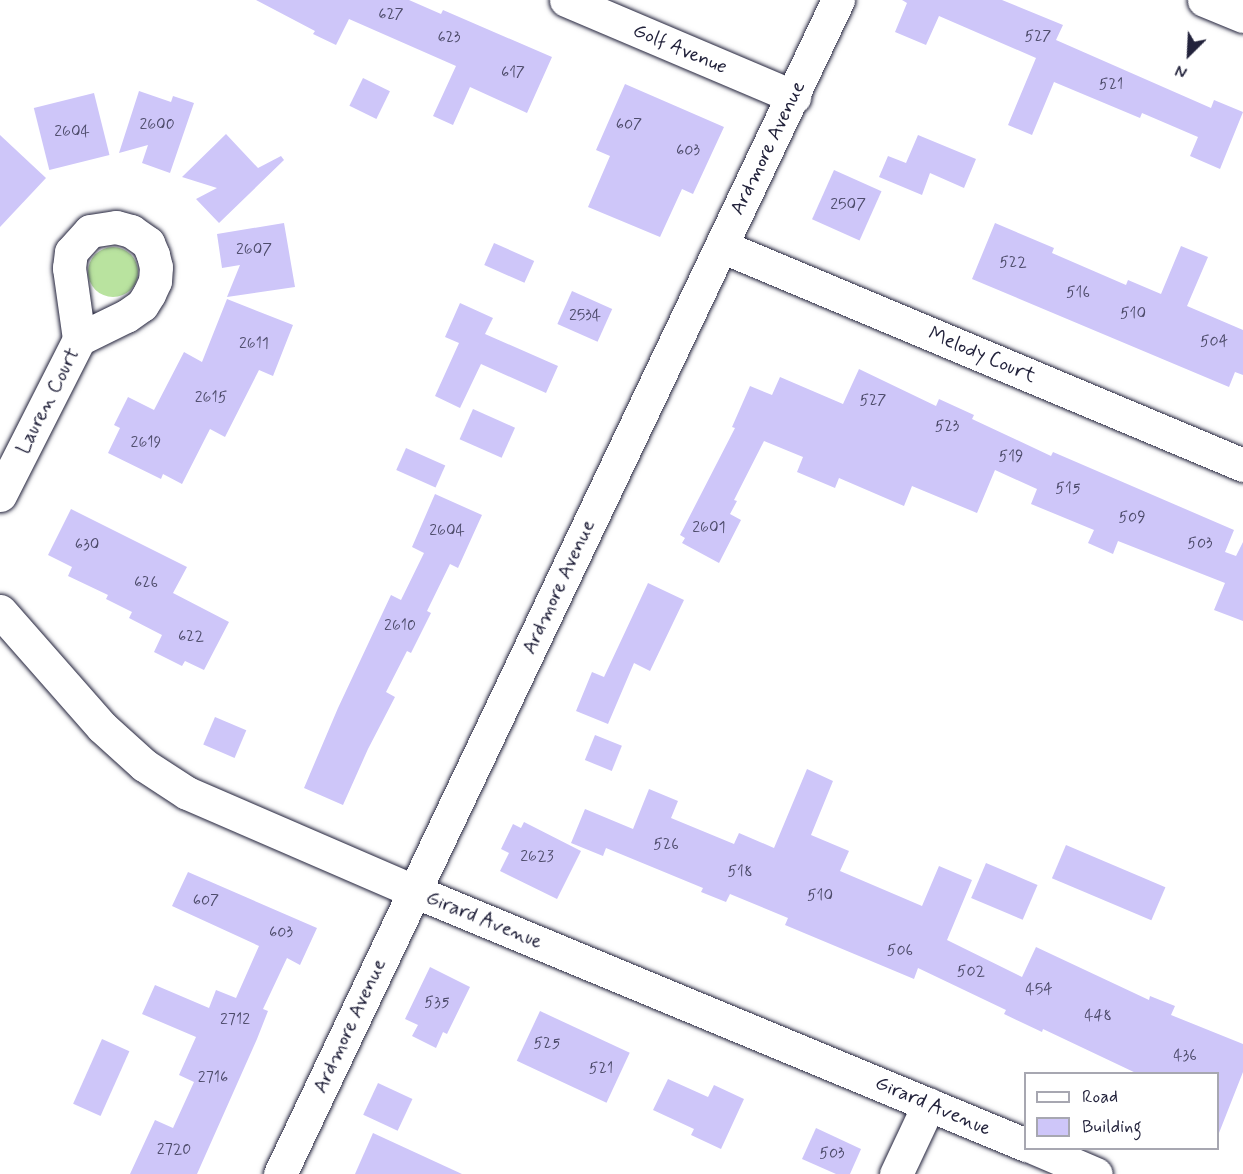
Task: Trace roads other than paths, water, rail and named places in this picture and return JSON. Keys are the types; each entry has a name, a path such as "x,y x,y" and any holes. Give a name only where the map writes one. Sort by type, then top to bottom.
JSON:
{"street":[{"name":"Golf Avenue","path":"566,0 794,97"},
{"name":"Ardmore Avenue","path":"280,1174 794,97 838,0"},
{"path":"1204,0 1243,16"},
{"name":"Melody Court","path":"721,246 1243,465"},
{"name":"Lauren Court","path":"0,495 79,339"},
{"name":"Girard Avenue","path":"0,611 102,727 144,765 187,793 414,891 1024,1144"},
{"path":"896,1174 929,1104"},
{"path":"1037,1150 1096,1174"}]}
